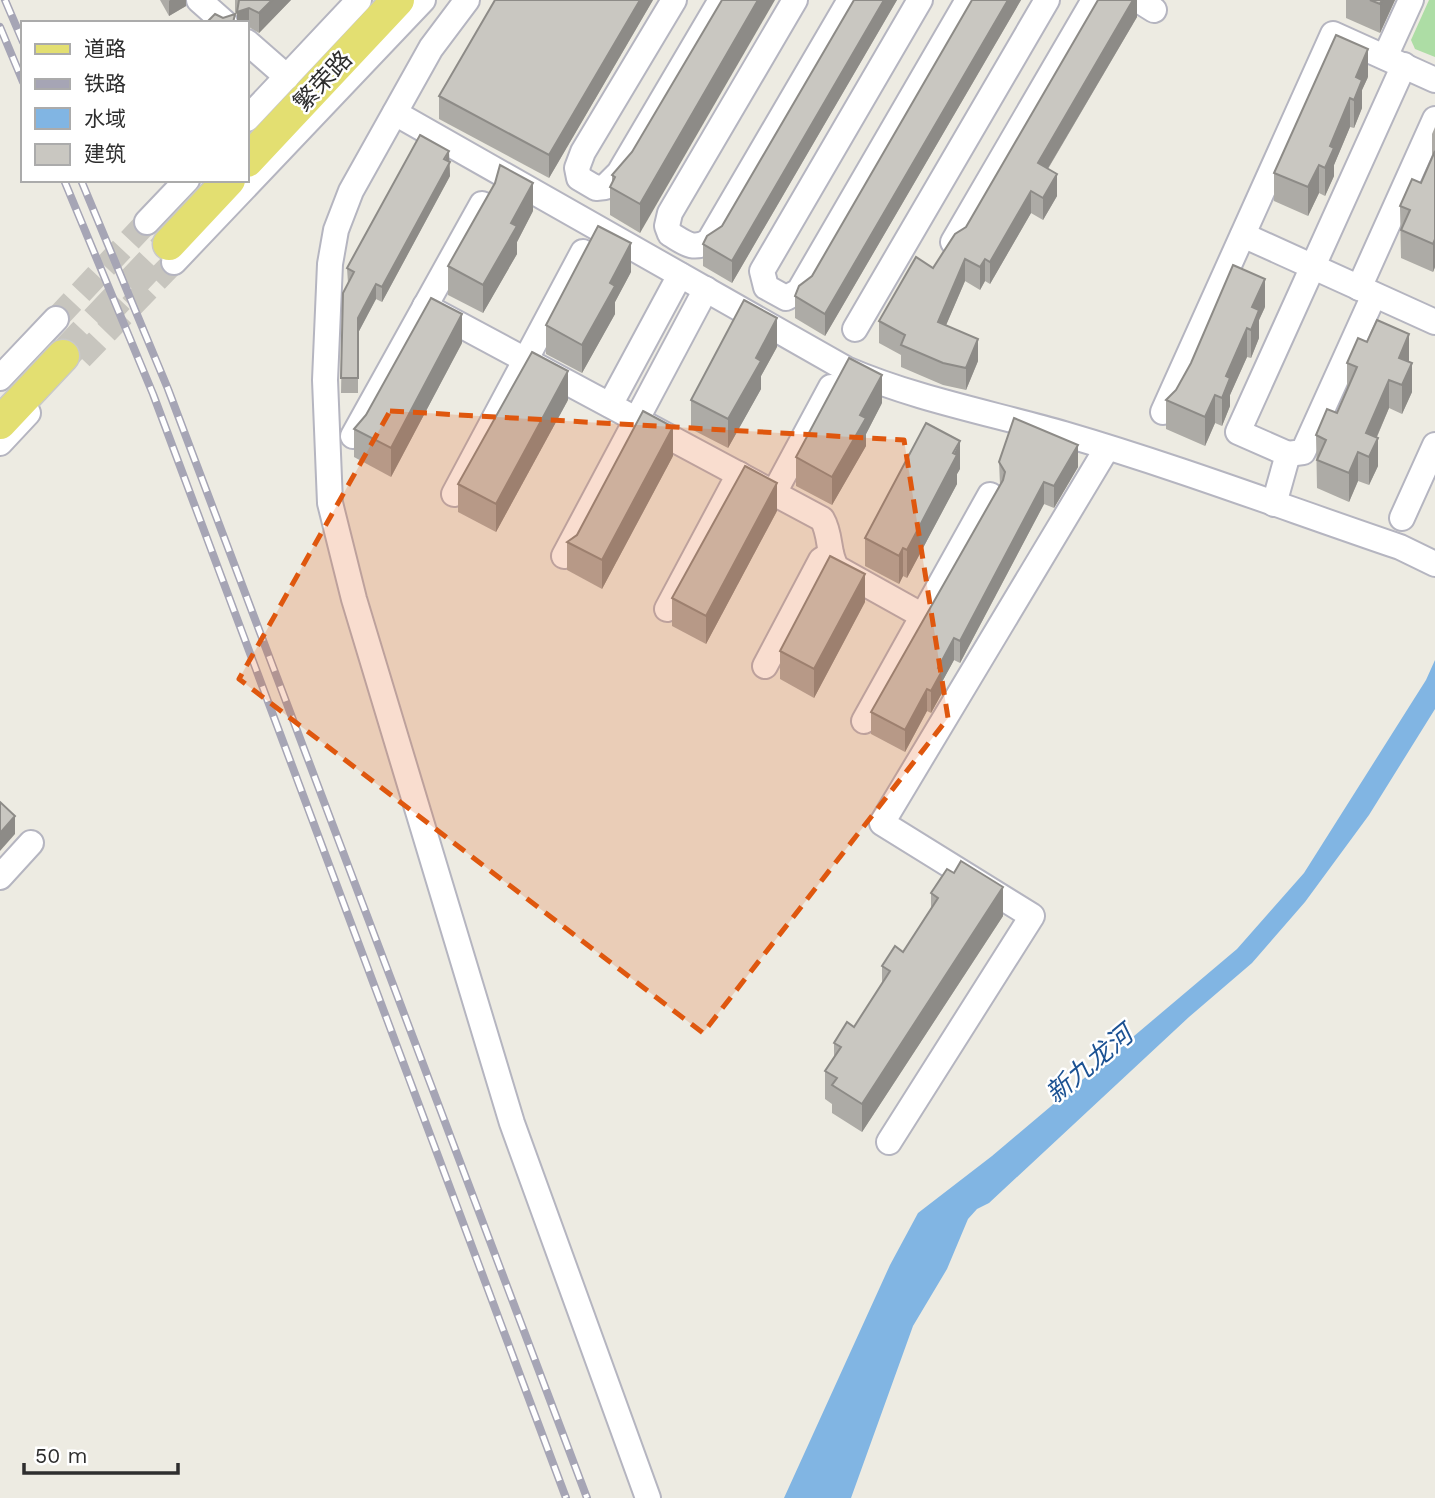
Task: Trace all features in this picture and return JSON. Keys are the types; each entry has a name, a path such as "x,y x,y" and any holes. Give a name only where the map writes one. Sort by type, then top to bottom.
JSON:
{"main road":[{"name":"繁荣路","path":"248,143 382,0"},
{"name":"繁荣路","path":"248,161 398,0"},
{"path":"163,241 211,182"},
{"path":"163,241 227,182"},
{"path":"0,405 64,344"},
{"path":"0,423 64,344"}],"street":[{"path":"248,117 359,0"},
{"path":"248,162 423,0"},
{"path":"467,0 431,48 342,209 330,264 325,380 330,503 354,599 512,1123 648,1498"},
{"path":"674,0 583,152 577,168 579,178 596,188 605,187 619,173 721,0"},
{"path":"794,0 670,214 667,226 670,234 691,246 698,248 709,241 850,0"},
{"path":"920,0 762,271 766,287 786,298 799,291 968,0"},
{"path":"855,329 1047,0"},
{"path":"953,242 1094,0"},
{"path":"1411,0 1394,61 1313,267 1238,432 1288,454 1303,452 1435,119"},
{"path":"1163,412 1333,34 1435,80"},
{"path":"248,43 287,77"},
{"path":"395,113 846,369 876,382 1107,448 1400,547 1435,564"},
{"path":"961,148 996,168"},
{"path":"163,241 186,182"},
{"path":"163,241 227,182"},
{"path":"353,436 482,204"},
{"path":"1243,235 1435,322"},
{"path":"454,494 583,252"},
{"path":"610,405 680,275"},
{"path":"564,556 706,289"},
{"path":"425,306 822,519 830,533 831,560 838,568 923,616"},
{"path":"0,378 64,344"},
{"path":"0,443 64,344"},
{"path":"774,493 831,387"},
{"path":"1402,518 1435,444"},
{"path":"890,1142 1032,916 882,823 1107,448"},
{"path":"1274,504 1288,454"},
{"path":"667,609 739,474"},
{"path":"864,721 990,495"},
{"path":"765,666 821,560 831,554"},
{"path":"0,877 31,844"}],"highlighted area":[{"path":"390,411 904,440 948,718 703,1033 239,679"}],"green space":[{"path":"1429,0 1435,0 1435,57 1415,49 1411,40"}],"water":[{"path":"1435,660 1435,709 1369,815 1305,902 1252,963 1189,1017 989,1203 977,1209 968,1219 947,1269 913,1326 851,1498 784,1498 890,1265 918,1213 992,1156 1237,949 1304,873 1426,680"}],"building":[{"path":"239,0 272,0 259,13 249,8 237,12"},
{"path":"495,0 640,0 549,155 439,96"},
{"path":"722,0 758,0 640,204 610,187 615,177 612,175 632,152"},
{"path":"854,0 884,0 732,261 703,244 707,236 722,226"},
{"path":"972,0 1008,0 825,314 795,296 799,286 812,276"},
{"path":"1098,0 1133,0 1038,163 1057,174 1043,198 1031,191 990,262 985,259 980,267 965,259 938,322 978,339 966,368 943,363 901,345 905,335 879,321 916,257 933,268 955,234 966,227"},
{"path":"215,14 223,18 235,14 233,21 208,21"},
{"path":"1336,35 1368,49 1356,77 1362,80 1354,100 1350,98 1330,146 1334,148 1325,168 1319,165 1308,187 1274,173"},
{"path":"420,135 449,151 444,159 450,162 382,287 376,284 358,318 358,378 341,378 343,293 354,272 347,268"},
{"path":"1435,151 1433,244 1401,230 1410,210 1400,206 1412,179 1421,183"},
{"path":"500,165 533,183 511,223 517,226 483,285 448,266 495,183"},
{"path":"598,226 631,243 610,283 615,286 582,345 546,325"},
{"path":"1233,265 1265,279 1252,307 1259,310 1251,330 1247,328 1226,376 1230,378 1222,398 1215,395 1205,417 1166,400 1176,390 1191,363"},
{"path":"431,298 462,314 391,448 354,429 366,415"},
{"path":"744,300 777,318 756,358 761,361 728,419 691,400"},
{"path":"1377,320 1409,334 1399,358 1412,363 1402,385 1389,380 1366,433 1378,438 1369,457 1358,452 1349,473 1317,460 1326,440 1316,435 1327,409 1337,413 1357,367 1347,363 1358,338 1367,342"},
{"path":"532,352 568,371 496,504 458,484"},
{"path":"849,358 882,375 860,415 866,418 832,477 796,457"},
{"path":"643,411 673,427 602,560 567,542 577,535"},
{"path":"1014,418 1078,445 1054,486 1044,482 960,641 954,638 938,668 942,671 931,691 927,689 905,730 871,712 1003,480 1005,472 999,462"},
{"path":"926,423 960,441 953,453 957,455 907,550 903,548 899,556 865,538"},
{"path":"745,466 777,483 706,616 672,598"},
{"path":"830,556 865,574 814,669 780,651"},
{"path":"0,802 15,816 0,833"},
{"path":"961,861 1003,887 862,1104 832,1085 837,1078 825,1071 841,1047 834,1043 847,1022 854,1027 890,971 882,966 895,946 903,952 938,898 931,893 947,869 954,873"}],"tunnel":[{"path":"56,319 147,222"},
{"path":"63,356 169,244"},
{"path":"81,358 174,262"}],"railway":[{"path":"5,0 21,37"},
{"path":"0,27 21,77"},
{"path":"65,182 153,394 566,1498"},
{"path":"82,182 168,389 587,1498"}],"water label":[{"name":"新九龙河","path":"1089,1064"}]}
